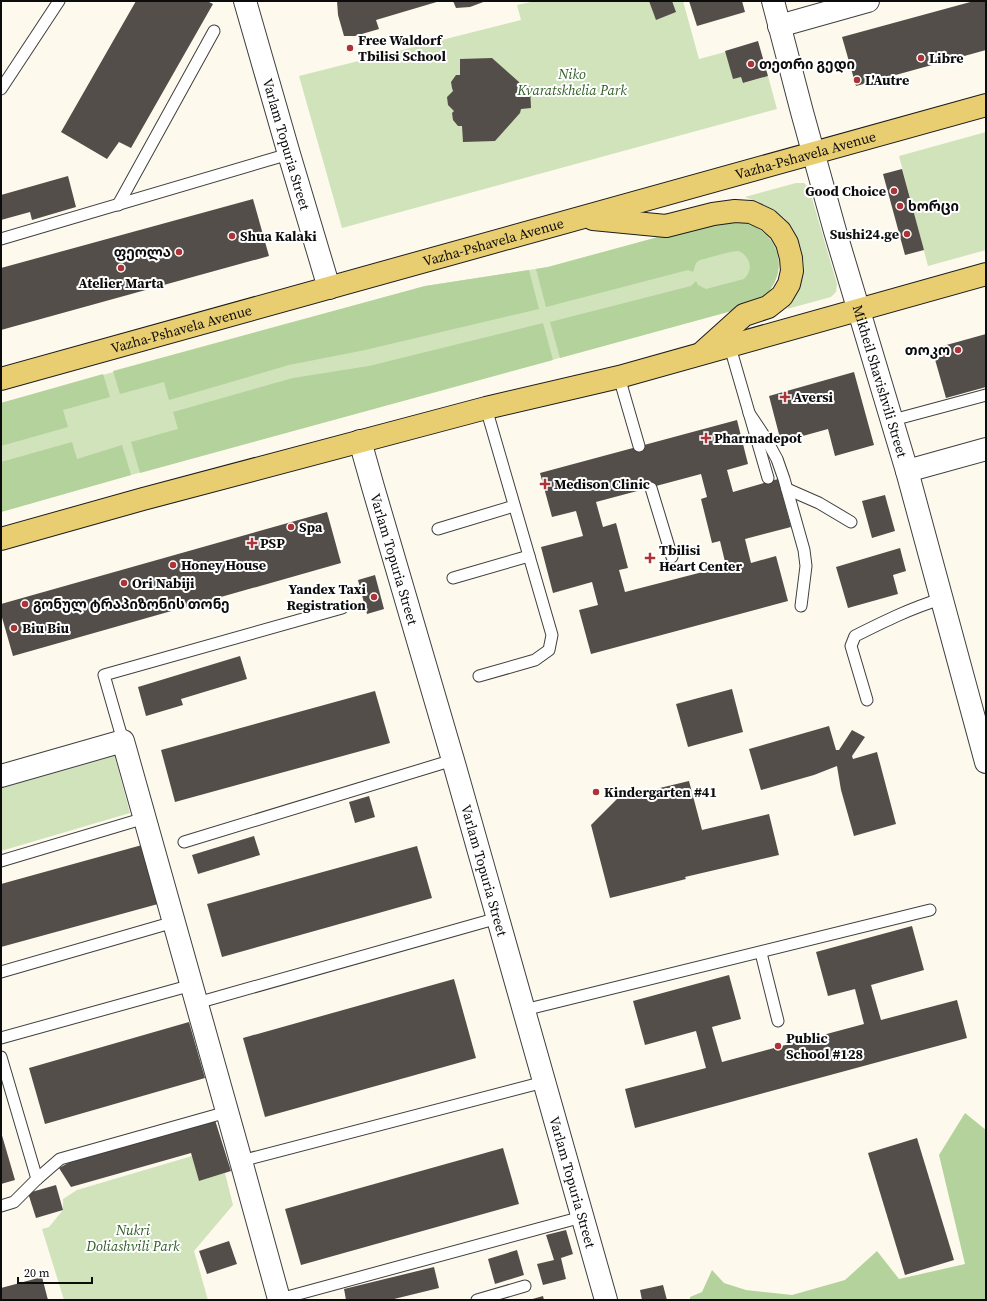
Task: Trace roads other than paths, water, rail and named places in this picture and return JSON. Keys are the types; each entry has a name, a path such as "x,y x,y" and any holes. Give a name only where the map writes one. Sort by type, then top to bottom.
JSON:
{"main road":[{"name":"Vazha-Pshavela Avenue","path":"1,379 986,106"},
{"path":"580,218 666,226 713,214 735,211 751,212 768,220 780,231 787,243 791,258 792,271 789,284 782,296 768,307 744,316 700,354"},
{"path":"1,539 360,441 486,408 619,377 986,274"}],"street":[{"name":"Varlam Topuria Street","path":"245,1 329,288"},
{"name":"Mikheil Shavishvili Street","path":"772,1 813,153 908,471 941,599 986,760"},
{"path":"779,26 868,1"},
{"name":"Varlam Topuria Street","path":"360,441 453,760 606,1300"},
{"path":"908,471 986,449"},
{"path":"1,776 123,741 241,1161 276,1299"}],"lane":[{"path":"1,90 59,1"},
{"path":"118,204 214,31"},
{"path":"1,239 289,154"},
{"path":"730,347 768,478"},
{"path":"619,377 639,446"},
{"path":"893,420 986,395"},
{"path":"479,676 535,660 549,650 552,635 486,408"},
{"path":"749,413 777,459 804,550 806,566 801,606"},
{"path":"652,488 672,557"},
{"path":"786,489 819,503 851,522"},
{"path":"438,529 514,506"},
{"path":"453,578 529,556"},
{"path":"867,700 851,646 855,636 882,622 922,605 941,599"},
{"path":"123,741 104,675 342,608"},
{"path":"184,842 453,760"},
{"path":"1,861 144,818"},
{"path":"524,1010 761,953 930,910"},
{"path":"1,1038 194,994 498,918"},
{"path":"1,972 174,922"},
{"path":"761,953 778,1021"},
{"path":"1,1057 37,1179"},
{"path":"241,1161 544,1082"},
{"path":"1,1206 14,1202 60,1159 227,1112"},
{"path":"276,1299 582,1217"},
{"path":"477,1300 525,1286"}],"place":[{"name":"Free Waldorf Tbilisi School","path":"350,48"},
{"name":"Libre","path":"921,58"},
{"name":"თეთრი გედი","path":"751,64"},
{"name":"L'Autre","path":"857,80"},
{"name":"Good Choice","path":"894,191"},
{"name":"ხორცი","path":"900,206"},
{"name":"Sushi24.ge","path":"907,234"},
{"name":"Shua Kalaki","path":"232,236"},
{"name":"ფეოლა","path":"179,252"},
{"name":"Atelier Marta","path":"121,268"},
{"name":"თოკო","path":"958,350"},
{"name":"Aversi","path":"785,397"},
{"name":"Pharmadepot","path":"706,438"},
{"name":"Medison Clinic","path":"545,484"},
{"name":"Spa","path":"291,527"},
{"name":"PSP","path":"252,543"},
{"name":"Tbilisi Heart Center","path":"650,558"},
{"name":"Honey House","path":"173,565"},
{"name":"Ori Nabiji","path":"124,583"},
{"name":"Yandex Taxi Registration","path":"374,597"},
{"name":"გონულ ტრაპიზონის თონე","path":"25,604"},
{"name":"Biu Biu","path":"14,628"},
{"name":"Kindergarten #41","path":"596,792"},
{"name":"Public School #128","path":"778,1046"}],"park label":[{"name":"Niko Kvaratskhelia Park","path":"572,82"},
{"name":"Nukri Doliashvili Park","path":"133,1238"}]}
